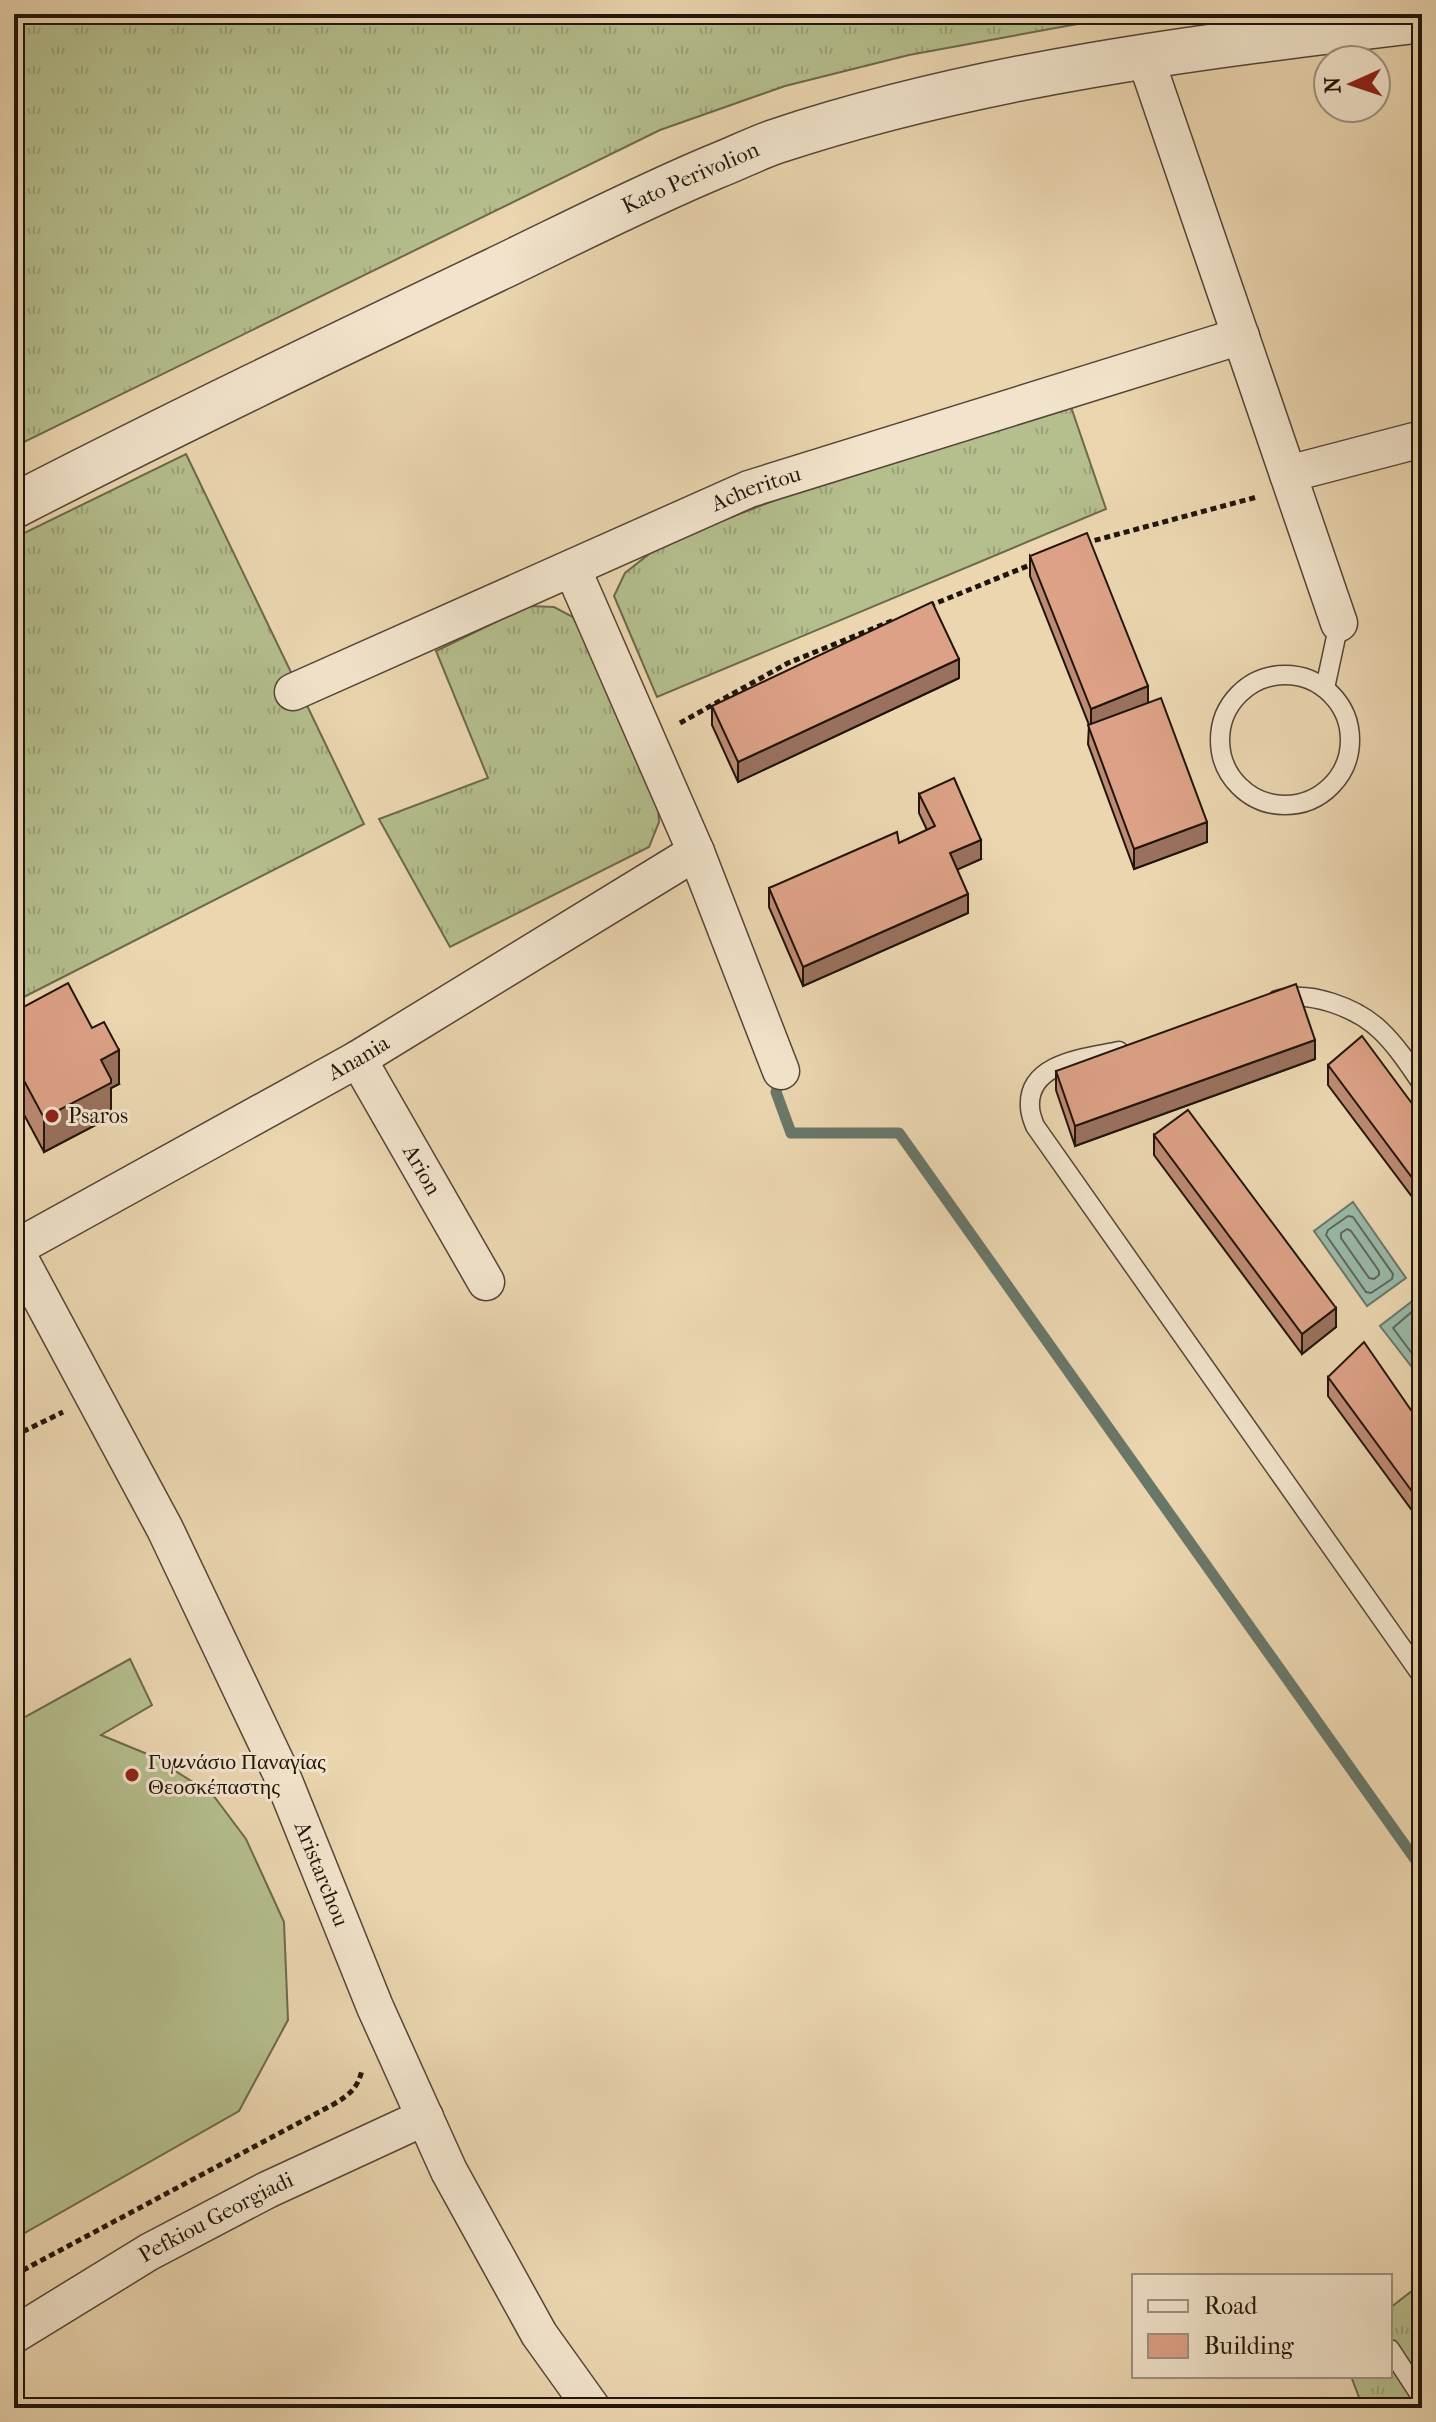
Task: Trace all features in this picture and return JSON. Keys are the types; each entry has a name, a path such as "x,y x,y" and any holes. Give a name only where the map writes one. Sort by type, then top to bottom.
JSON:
{"street":[{"name":"Kato Perivolion","path":"14,506 175,423 669,186 774,142 904,103 1145,57 1256,27 1422,20"},
{"path":"1145,57 1339,623"},
{"name":"Acheritou","path":"293,692 749,489 1241,336"},
{"path":"1290,480 1422,439"},
{"path":"572,568 696,852 781,1071"},
{"name":"Anania","path":"14,1249 358,1059 696,852"},
{"name":"Arion","path":"358,1059 486,1282"},
{"name":"Aristarchou","path":"14,1249 165,1529 280,1771 375,2007 449,2171 539,2334 592,2408"},
{"name":"Pefkiou Georgiadi","path":"14,2335 149,2252 267,2190 425,2117"}],"lane":[{"path":"1325,688 1339,623"},
{"path":"1274,675 1310,679 1325,688 1342,709 1350,734 1350,752 1344,769 1334,783 1305,803 1269,804 1253,797 1228,772 1221,755 1219,737 1230,703 1257,680 1274,675"},
{"path":"1258,1007 1285,997 1305,997 1326,1001 1351,1012 1379,1029 1422,1084"},
{"path":"1133,1048 1060,1064 1040,1078 1029,1107 1035,1126 1422,1676"},
{"path":"1392,2352 1422,2398"}],"path":[{"path":"1075,547 1290,480"},
{"path":"918,611 1047,559"},
{"path":"647,740 788,663 903,617"},
{"path":"14,1436 94,1397"},
{"path":"14,2275 334,2104 351,2093 360,2081 363,2068"}],"green space":[{"path":"14,14 1132,14 909,55 785,86 660,130 14,447"},
{"path":"1070,404 1106,509 657,697 614,596 625,573 662,544 796,492"},
{"path":"186,454 364,824 14,1002 14,538"},
{"path":"529,606 554,607 573,617 658,806 659,822 649,847 450,947 379,819 488,778 436,651"},
{"name":"Γυμνάσιο Παναγίας Θεοσκέπαστης","path":"130,1659 152,1705 101,1735 152,1756 213,1795 246,1839 284,1922 288,2020 239,2111 14,2239 14,1723"},
{"path":"1422,2283 1422,2408 1363,2408 1352,2378 1392,2378 1392,2306"}],"water":[{"path":"1353,1202 1406,1278 1367,1306 1314,1231"},
{"path":"1420,1295 1422,1297 1422,1380 1380,1326"}],"building":[{"path":"1087,533 1148,686 1091,709 1030,556"},
{"path":"932,602 959,659 738,762 712,706"},
{"path":"1161,698 1207,822 1134,849 1088,725"},
{"path":"954,778 981,840 950,853 968,894 803,967 769,888 897,832 899,843 935,826 919,794"},
{"path":"68,983 92,1028 104,1022 119,1050 101,1060 111,1083 44,1118 14,1062 14,1012"},
{"path":"1296,984 1315,1040 1075,1126 1056,1071"},
{"path":"1362,1036 1422,1117 1422,1191 1328,1065"},
{"path":"1188,1110 1336,1308 1302,1334 1154,1135"},
{"path":"1364,1342 1422,1426 1422,1505 1328,1377"}],"waterway":[{"path":"780,1076 776,1092 791,1133 899,1133 1422,1869"}],"place":[{"name":"Psaros","path":"52,1116"},
{"name":"Γυμνάσιο Παναγίας Θεοσκέπαστης","path":"132,1775"}]}
